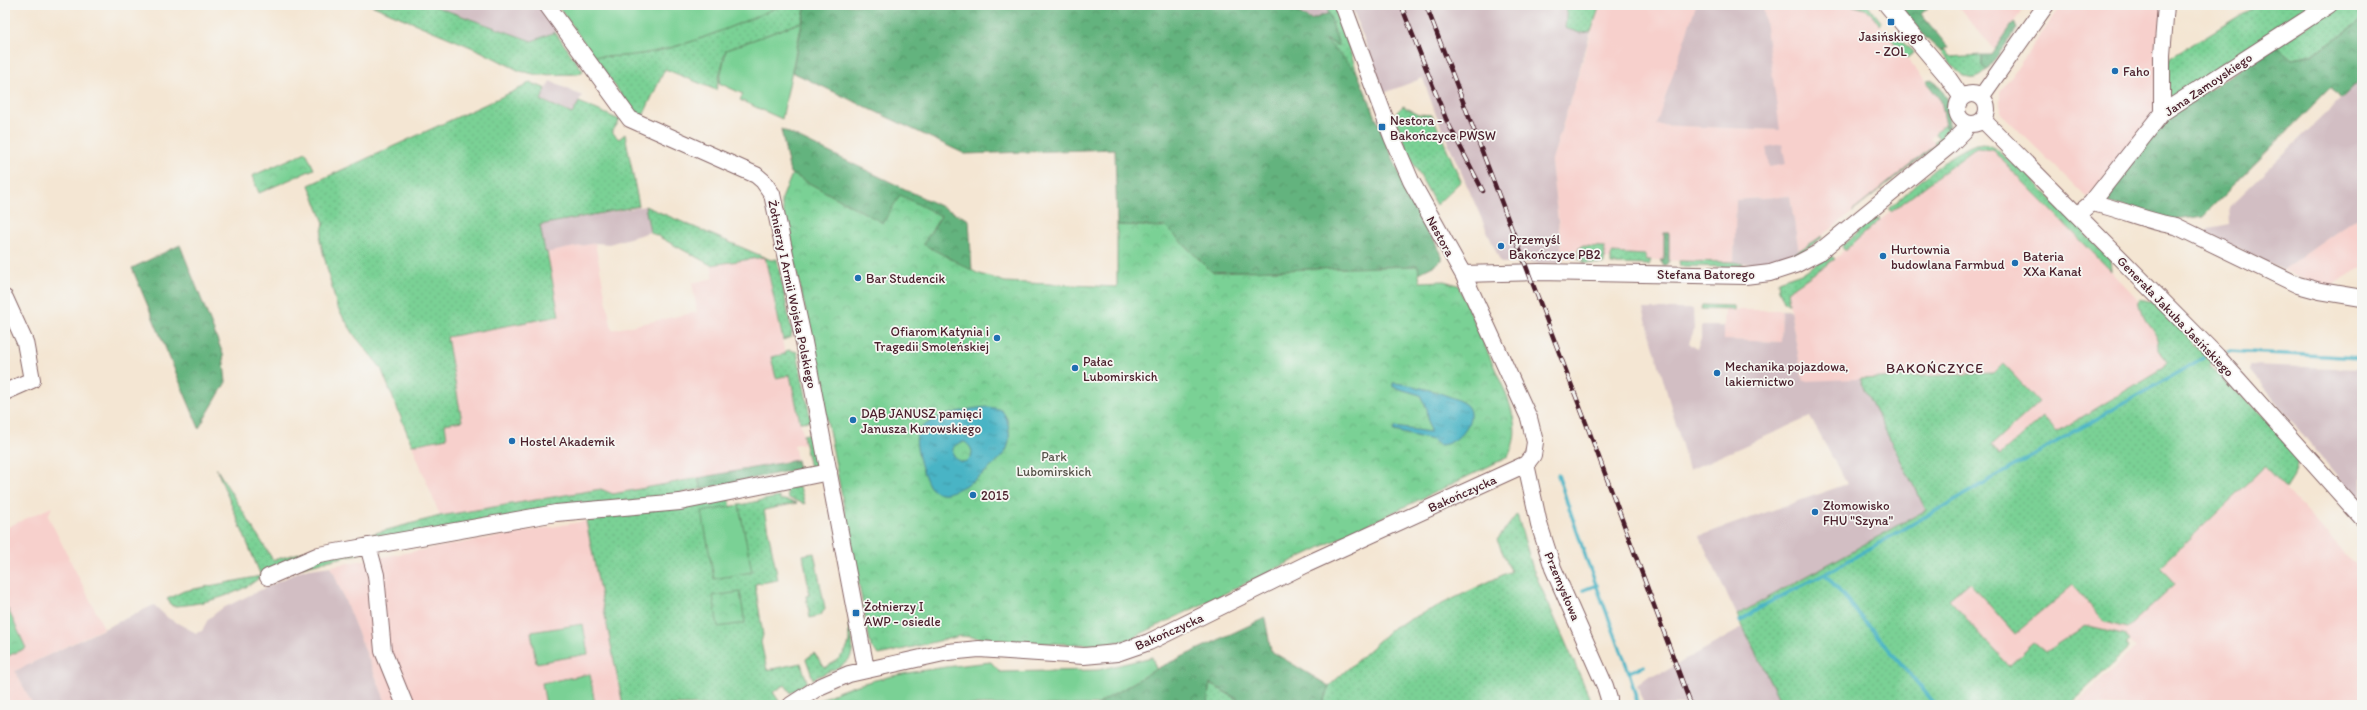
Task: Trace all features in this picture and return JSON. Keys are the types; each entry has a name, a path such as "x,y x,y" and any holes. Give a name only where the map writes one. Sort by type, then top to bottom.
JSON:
{"street":[{"name":"Żołnierzy I Armii Wojska Polskiego","path":"547,5 630,119 756,176 768,187 772,194 802,335 866,669"},
{"name":"Nestora","path":"1343,5 1392,137 1411,181 1463,274 1529,418 1535,442 1533,455 1526,464"},
{"path":"1887,5 1947,76 1962,98"},
{"path":"1982,97 2046,5"},
{"path":"2162,113 2162,55 2166,5"},
{"name":"Jana Zamoyskiego","path":"2077,215 2091,203 2162,113 2329,5"},
{"path":"1971,94 1982,97 1987,108 1983,120 1975,124 1967,124 1960,119 1956,110 1959,101 1962,98 1971,94"},
{"name":"Generała Jakuba Jasińskiego","path":"1983,120 2217,356 2362,518"},
{"name":"Stefana Batorego","path":"1463,274 1539,272 1745,276 1784,269 1806,261 1830,244 1949,146 1964,131 1967,124"},
{"path":"2091,203 2115,208 2156,223 2176,226 2298,285 2320,291 2362,298"},
{"path":"5,298 25,342 32,380 5,392"},
{"name":"Bakończycka","path":"791,705 833,680 866,669 948,652 973,650 1084,656 1117,653 1149,642 1308,564 1526,464"},
{"name":"Przemysłowa","path":"1526,464 1545,545 1553,568 1605,686 1609,699 1608,705"},
{"path":"268,577 319,555 556,513 680,502 829,472"},
{"path":"368,546 376,575 383,651 406,705"}],"shaded area":[{"path":"431,5 540,5 559,30 532,41"},
{"path":"1286,5 1326,5 1329,13 1312,20"},
{"path":"1351,5 1567,5 1566,16 1593,25 1551,163 1563,263 1501,263 1436,115 1423,78 1384,93"},
{"path":"1600,5 1696,5 1657,125 1779,130 1763,5 1851,5 1868,10 1941,101 1945,124 1931,137 1936,144 1834,227 1799,252 1790,196 1736,200 1734,262 1563,258 1551,163"},
{"path":"1696,5 1763,5 1780,130 1656,125"},
{"path":"1957,5 2026,5 1994,50"},
{"path":"2062,5 2162,5 2155,116 2087,198 2000,112 2000,92"},
{"path":"2362,78 2362,214 2283,270 2206,233 2209,228 2230,224 2229,207"},
{"path":"550,81 582,96 573,114 541,100"},
{"path":"1782,144 1786,164 1769,167 1766,147"},
{"path":"1977,148 1992,150 2029,185 2196,360 1926,510 1803,381 1787,292 1835,259 1880,220"},
{"path":"1790,196 1799,252 1786,258 1753,264 1734,262 1736,200"},
{"path":"645,206 650,232 609,244 595,243 545,253 540,225"},
{"path":"2362,214 2362,267 2332,285 2330,289 2311,283 2283,270"},
{"path":"595,243 612,330 697,312 692,283 714,278 711,265 765,257 785,354 776,378 790,375 805,443 794,445 797,460 613,494 601,489 440,516 412,445 447,438 445,424 462,421 447,337 559,316 547,252"},
{"path":"1643,309 1693,309 1694,330 1689,343 1697,349 1701,339 1701,326 1724,326 1724,340 1781,342 1782,310 1790,310 1803,381 1859,379 1926,510 1737,615 1699,536 1847,484 1810,417 1689,470"},
{"path":"1725,310 1782,310 1781,342 1723,340"},
{"path":"2250,365 2362,369 2362,506 2250,371"},
{"path":"2265,467 2362,571 2362,705 2074,705 2136,648 2127,636 2085,626 2044,652 2009,666 1949,599 1968,582 2015,633 2073,585 2104,622 2175,584 2160,568"},
{"path":"52,507 48,516 104,628 15,671 33,705 5,705 5,528"},
{"path":"586,521 623,705 387,705 331,566"},
{"path":"331,566 387,705 33,705 15,671 154,605 168,618 196,633 202,631 208,619 221,609 302,570"},
{"path":"1744,627 1782,705 1644,705 1637,685 1649,676 1664,672"}],"green space":[{"path":"371,5 431,5 532,41 555,32 583,71 578,74 538,75 520,71 478,50"},
{"path":"557,5 783,5 691,42 667,49 643,54 594,56"},
{"path":"783,5 806,5 802,22 726,50 716,90 665,69 643,116 632,110 594,56 643,54 667,49 691,42"},
{"path":"806,5 1286,5 1311,20 1329,13 1339,46 1325,39 1357,72 1403,182 1441,253 1441,260 1437,264 1419,273 1418,266 1212,272 1166,227 1117,225 1115,149 965,154 792,72"},
{"path":"1326,5 1335,5 1357,72 1323,38 1339,46"},
{"path":"1567,5 1600,5 1591,32 1580,33 1565,28"},
{"path":"1851,5 1868,5 1882,23 1880,25 1868,10"},
{"path":"1899,5 1926,5 1928,8 1921,14 1948,47 1940,51 1926,38"},
{"path":"2257,5 2322,5 2170,100 2166,89 2170,58"},
{"path":"2339,5 2362,5 2362,20 2313,55 2292,59 2276,46"},
{"path":"2362,20 2362,78 2341,99 2331,87 2203,216 2176,220 2101,201 2165,117 2276,46 2292,59 2313,55"},
{"path":"802,22 782,119 740,100 743,94 719,83 726,50"},
{"path":"2014,22 2017,29 1987,70 1982,66 1982,55 1991,55"},
{"path":"1889,32 1911,49 1913,53 1907,58 1886,33"},
{"path":"1944,49 1950,57 1982,55 1982,66 1987,70 1980,76 1974,78 1967,77 1955,69 1940,51"},
{"path":"1931,79 1937,83 1948,100 1949,126 1947,131 1941,101 1926,82"},
{"path":"530,82 546,89 541,100 572,114 579,102 620,120 612,132 619,139 625,134 639,206 540,225 545,252 547,252 559,316 447,337 462,421 445,424 447,438 412,445 381,368 355,336 337,307 320,240 324,223 309,185 523,87"},
{"path":"1403,106 1418,114 1432,115 1461,181 1436,205 1410,157 1394,115"},
{"path":"1945,124 1947,131 1937,145 1852,212 1936,144 1934,142 1939,138 1935,133"},
{"path":"781,129 969,220 972,271 922,244 941,216 884,224 790,173"},
{"path":"1983,143 1994,148 2014,165 2017,163 2110,259 2111,271 1992,150 1977,148 1973,150 1891,212 1888,209 1921,180 1947,160 1972,145"},
{"path":"306,152 314,169 259,193 252,176"},
{"name":"Park Lubomirskich","path":"792,174 883,223 900,195 941,216 923,244 977,273 1005,282 1117,287 1117,225 1166,227 1212,272 1418,266 1420,282 1444,281 1458,285 1508,398 1514,421 1515,435 1508,457 1128,640 1101,645 1040,643 960,636 879,655 871,647 809,327 781,201"},
{"path":"645,206 764,257 711,265 650,232"},
{"path":"1876,218 1880,220 1844,251 1842,245"},
{"path":"1664,233 1669,233 1669,261 1666,265 1663,265 1661,260 1664,260"},
{"path":"1822,236 1823,237 1799,254 1786,259"},
{"path":"180,245 223,354 226,382 199,428 132,268"},
{"path":"1581,246 1605,247 1604,264 1583,263 1583,259 1579,259 1578,250"},
{"path":"1611,253 1645,255 1646,260 1651,260 1649,265 1611,264"},
{"path":"1830,255 1835,259 1787,292 1789,303 1784,302 1779,290 1778,281 1804,272"},
{"path":"765,257 771,260 777,259 792,332 791,337 783,340"},
{"path":"1786,258 1754,266 1753,264"},
{"path":"1679,261 1734,262 1743,264 1743,267 1680,266"},
{"path":"2140,299 2153,302 2211,361 2210,367 2265,418 2299,458 2293,478 2286,489 2265,467 2160,567 2175,584 2127,628 2104,622 2073,585 2015,634 1969,582 1949,599 2009,666 2034,643 2045,652 2085,626 2127,636 2130,640 2126,643 2129,648 2069,705 1782,705 1737,615 1926,510 1859,379 1994,373 2003,364 2039,402 1992,445 2000,455 2043,417 2057,432 2165,367 2168,362 2158,349 2156,337 2139,306 2138,301"},
{"path":"1702,305 1734,306 1734,310 1701,309"},
{"path":"790,350 797,352 811,421 800,422 790,375 776,378 771,357 785,354 785,351"},
{"path":"813,433 817,451 816,467 810,468 803,435"},
{"path":"797,460 799,469 701,489 698,478"},
{"path":"216,468 273,560 440,516 601,489 613,494 698,478 701,489 635,502 563,507 261,576"},
{"path":"786,487 800,487 805,504 788,498"},
{"path":"729,497 731,507 702,512 751,571 739,505 779,497 779,499 797,503 764,510 778,580 755,584 763,635 761,642 767,670 801,663 807,682 791,693 785,685 773,692 779,701 772,705 623,705 586,521"},
{"path":"739,505 752,572 714,579 702,512"},
{"path":"1517,514 1533,569 1593,705 1322,705 1329,686 1394,627 1511,571 1497,540"},
{"path":"814,553 825,608 821,615 810,618 806,596 810,595 803,555"},
{"path":"261,576 243,588 220,598 194,604 172,606 167,599 184,591"},
{"path":"740,592 745,623 718,627 713,596"},
{"path":"8,609 26,648 8,656 5,649 5,611"},
{"path":"1265,618 1271,651 1329,686 1322,705 1247,705 1210,683 1207,705 1096,705 1156,669"},
{"path":"849,622 853,647 848,661 813,679 806,659 814,653 825,668 842,656 849,643"},
{"path":"583,624 588,654 536,663 531,632"},
{"path":"1152,657 1156,669 1096,705 812,705 830,695 851,687 874,680 923,670 991,662 1000,672 1098,670"},
{"path":"590,674 595,705 546,705 542,683"},
{"path":"1209,683 1247,705 1207,705"}],"water":[{"path":"1393,383 1409,385 1443,394 1462,402 1470,411 1468,424 1453,441 1440,445 1432,440 1394,431 1395,427 1430,432 1427,409 1420,395 1393,387"},
{"path":"988,407 997,409 1002,411 1005,415 1009,431 1009,443 1005,452 987,471 962,487 947,493 940,493 932,489 922,468 916,443 918,432 923,426 940,417 961,411","holes":["965,442 970,447 972,454 966,461 961,462 957,460 953,452 954,447"]}],"waterway":[{"path":"2228,351 2362,358"},
{"path":"1740,621 1764,605 1825,574 2203,358"},
{"path":"1558,475 1586,558 1629,672"},
{"path":"1825,574 1936,705"},
{"path":"1584,590 1597,585"},
{"path":"1638,705 1629,672 1644,666"}],"railway":[{"path":"1401,5 1446,119 1483,191"},
{"path":"1426,5 1591,436 1691,705"}],"place":[{"name":"Jasińskiego - ZOL","path":"1891,22"},
{"name":"Faho","path":"2115,71"},
{"name":"Nestora - Bakończyce PWSW","path":"1382,127"},
{"name":"Przemyśl Bakończyce PB2","path":"1501,246"},
{"name":"Hurtownia budowlana Farmbud","path":"1883,256"},
{"name":"Bateria XXa Kanał","path":"2015,263"},
{"name":"Bar Studencik","path":"858,278"},
{"name":"Ofiarom Katynia i Tragedii Smoleńskiej","path":"997,338"},
{"name":"Pałac Lubomirskich","path":"1075,368"},
{"name":"Mechanika pojazdowa, lakiernictwo","path":"1717,373"},
{"name":"DĄB JANUSZ pamięci Janusza Kurowskiego","path":"853,420"},
{"name":"Hostel Akademik","path":"512,441"},
{"name":"2015","path":"973,495"},
{"name":"Złomowisko FHU \"Szyna\"","path":"1815,512"},
{"name":"Żołnierzy I AWP - osiedle","path":"856,613"}],"district":[{"name":"BAKOŃCZYCE","path":"1935,368"}]}
